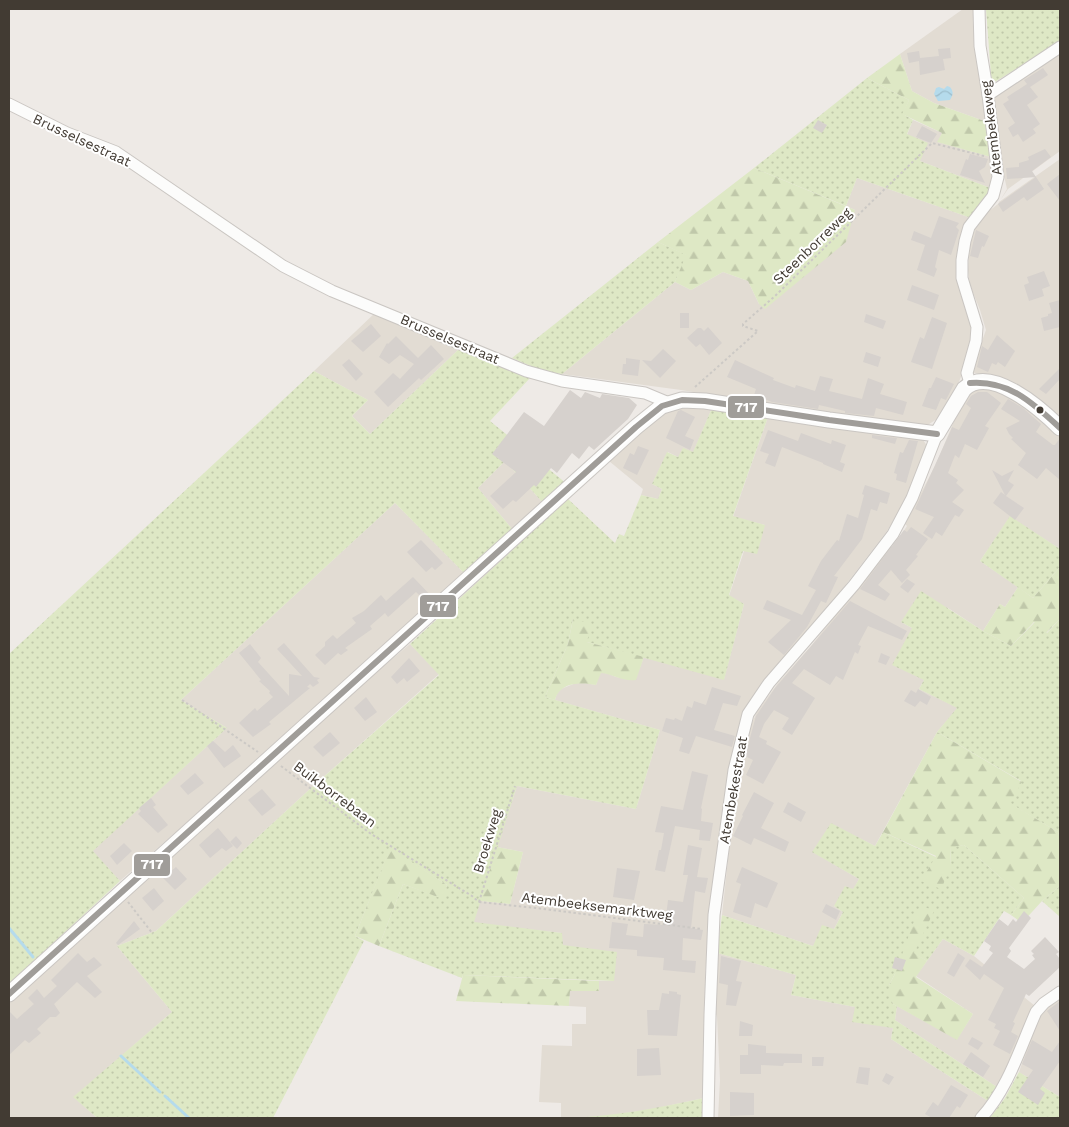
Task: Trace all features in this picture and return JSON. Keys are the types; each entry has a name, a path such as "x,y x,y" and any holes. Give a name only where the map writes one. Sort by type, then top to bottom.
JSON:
{"street":[{"name":"Atembekeweg","path":"970,383 967,373 976,341 977,327 962,278 962,260 969,227 993,196 998,177 980,46 979,9"},
{"path":"988,95 1060,48"},
{"name":"Brusselsestraat","path":"9,104 67,133 116,152 283,266 332,290 526,371 562,381 645,393 675,401 705,401 937,434"},
{"path":"970,383 979,381 991,382 1018,394 1034,405 1060,428"},
{"name":"Atembekestraat","path":"708,1118 713,930 734,770 748,714 769,683 854,585 893,534 912,498 937,434 964,389 970,383"},
{"path":"9,994 636,427 656,410 675,401"},
{"path":"981,1118 992,1106 1002,1090 1036,1012 1044,1003 1060,992"}],"path":[{"name":"Steenborreweg","path":"675,401 758,331 743,326 743,324 932,143 996,160"},
{"name":"Buikborrebaan","path":"182,700 268,760 276,762 371,834 472,896 478,902"},
{"name":"Broekweg","path":"478,902 515,786"},
{"path":"120,893 153,934"},
{"name":"Atembeeksemarktweg","path":"478,902 713,930"}],"shaded area":[{"path":"963,9 974,9 987,122 934,103 912,91 900,54"},
{"path":"1060,51 1060,151 1008,189 1000,200 1007,189 1000,158 991,96"},
{"path":"913,120 942,133 938,142 991,157 994,175 993,189 920,161 907,135"},
{"path":"1060,159 1060,420 1032,394 1015,384 971,372 986,330 970,285 968,270 970,242 976,227 984,215 999,202"},
{"path":"857,178 971,218 960,251 973,322 970,355 956,389 937,419 926,426 831,415 681,390 562,374 675,282 691,290 723,272 748,281 759,304 855,210 846,206"},
{"path":"376,312 460,348 370,434 352,416 368,400 314,371"},
{"path":"984,385 1006,392 1060,434 1060,549 1010,517 980,561 1018,587 1005,607 1000,604 983,631 948,608 901,622 912,628 924,680 919,689 958,708 937,732 875,846 831,824 813,852 859,879 853,890 834,906 843,912 834,929 813,946 722,915 737,776 746,736 757,712 778,683 811,646 890,546 892,547 897,541 907,526 905,524 936,464 965,395"},
{"path":"683,406 712,408 693,453 678,457 668,452 652,484 662,489 658,499 641,495 643,489 609,461 662,413"},
{"path":"768,417 922,438 927,446 910,493 887,531 818,621 762,685 732,756 722,812 705,975 704,1098 653,1109 599,1117 561,1118 561,1103 539,1102 542,1045 572,1046 572,1024 586,1024 586,1007 569,1006 570,991 599,991 599,981 614,981 562,945 562,933 473,923 480,901 510,904 523,852 497,847 517,786 636,809 660,730 555,700 557,693 561,689 576,683 596,685 600,672 635,680 644,657 724,679 744,604 729,596 744,551 765,525 733,517"},
{"path":"505,461 545,505 513,530 478,488"},
{"path":"395,503 465,574 358,672 120,881 92,851 227,728 181,700"},
{"path":"410,644 439,674 311,788 156,931 117,946 172,1012 74,1097 96,1117 9,1118 9,1003 311,727"},
{"path":"943,939 974,956 1035,1006 997,1087 895,1020 897,1006 957,1039 973,1014 916,976"},
{"path":"717,953 796,975 791,995 855,1007 893,1028 891,1039 988,1101 983,1110 974,1118 718,1118 720,1080 717,1017 715,1011"},
{"path":"1060,996 1060,1097 1019,1072 1037,1020 1045,1007"}],"green space":[{"path":"986,9 1060,9 1060,42 993,83"},
{"path":"900,54 912,91 934,103 987,122 991,157 937,142 942,133 902,114 909,100 867,78"},
{"path":"867,78 909,100 903,114 913,120 907,134 928,143 920,161 993,189 971,218 857,178 846,206 754,168"},
{"path":"754,168 855,210 846,242 765,309 759,304 748,281 723,272 691,290 675,282 686,255 658,242"},
{"path":"658,242 687,255 675,282 562,374 543,371 512,358"},
{"path":"460,348 530,378 490,421 567,484 545,505 505,461 478,488 513,530 465,574 395,503 181,700 227,728 93,851 120,881 9,984 9,654 314,371 368,400 352,416 370,434"},
{"path":"712,408 768,417 733,516 765,525 757,554 743,551 729,595 744,604 724,680 587,642 573,619 568,644 545,697 660,730 636,809 517,786 474,922 562,933 563,945 617,952 614,981 463,975 462,978 379,946 403,884 442,898 447,885 390,849 355,936 364,941 273,1118 95,1118 73,1097 172,1012 117,946 156,931 311,788 439,675 410,644 568,499 615,543 619,534 624,536 641,495 658,499 662,489 652,484 667,452 678,457 683,448 693,452"},
{"path":"1010,516 1060,549 1060,567 1033,598 980,561"},
{"path":"1060,567 1060,619 1046,633 1034,622 1011,646 983,631 1000,604 1005,607 1018,587 1033,598"},
{"path":"921,591 983,631 1011,646 1035,622 1047,633 1060,619 1060,838 1058,832 1009,803 1021,781 937,732 957,708 919,689 924,680 892,665 912,628 901,622"},
{"path":"573,619 591,624 587,642 644,657 636,680 627,680 601,673 596,685 571,685 561,690 555,700 545,697 568,644"},
{"path":"937,732 1022,782 1010,803 1058,832 1060,838 1060,886 1042,901 1022,923 1011,915 1024,898 964,845 950,848 951,866 941,889 921,881 936,856 883,832"},
{"path":"831,823 875,846 883,832 951,866 950,847 964,845 1024,898 1011,915 1004,911 974,956 943,939 927,961 913,953 895,974 889,985 893,1004 897,1006 895,1020 997,1087 988,1101 891,1039 893,1028 852,1022 855,1007 791,995 796,975 717,953 722,915 813,946 822,925 834,929 843,912 834,906 845,886 853,889 859,879 812,852"},
{"path":"497,847 523,852 510,904 480,901"},
{"path":"390,848 447,885 443,899 403,884 379,946 355,936"},
{"path":"1060,886 1060,917 1042,901"},
{"path":"920,905 934,911 914,953 927,961 916,977 973,1014 957,1040 893,1004 889,993 889,985 895,974"},
{"path":"463,975 599,981 599,991 570,991 569,1006 456,1001"},
{"path":"1019,1072 1060,1097 1060,1118 990,1118 1005,1098"},
{"path":"704,1098 703,1118 565,1118 617,1114"}],"water":[{"path":"947,86 953,92 950,100 938,101 934,94 936,88 944,89"}],"building":[{"path":"950,48 951,58 943,59 945,70 920,75 919,61 909,63 907,53 919,51 920,58 939,56 938,49"},
{"path":"1043,68 1048,75 1030,87 1038,97 1027,105 1040,124 1033,129 1036,133 1023,142 1018,134 1013,137 1008,128 1015,123 1003,104 1009,100 1007,97 1027,84 1024,80"},
{"path":"818,120 827,125 822,133 813,128"},
{"path":"922,126 937,134 931,143 916,137"},
{"path":"1045,149 1051,157 1032,171 1036,177 1007,179 1006,168 1019,167 1019,163 1029,160 1028,157"},
{"path":"970,154 988,159 985,167 979,171 985,183 960,175"},
{"path":"1060,174 1060,201 1047,184"},
{"path":"1036,177 1044,189 1027,201 1024,197 1003,212 998,204"},
{"path":"939,216 959,223 956,227 959,230 951,255 939,250 934,277 917,270 925,245 911,240 914,231 931,238"},
{"path":"976,230 989,236 984,247 982,246 978,258 970,256"},
{"path":"1044,271 1050,286 1042,289 1044,296 1029,301 1024,285 1029,283 1027,277"},
{"path":"912,285 939,295 934,310 907,300"},
{"path":"1060,300 1060,327 1044,331 1041,318 1052,313 1049,303"},
{"path":"680,313 689,313 689,328 680,328"},
{"path":"866,314 886,321 883,329 864,322"},
{"path":"932,317 947,323 932,369 911,362 920,337 924,339"},
{"path":"371,324 381,336 363,352 351,341"},
{"path":"708,327 722,343 709,355 700,344 696,347 687,338 698,328 704,331"},
{"path":"997,335 1015,351 1005,367 998,362 996,365 992,363 988,372 977,367 982,346 988,350"},
{"path":"396,336 418,358 431,345 444,359 421,380 419,378 388,407 374,392 393,373 400,379 414,364 400,355 389,364 379,357 387,343"},
{"path":"663,349 676,361 660,378 642,360 651,361"},
{"path":"866,352 881,357 878,367 863,362"},
{"path":"626,358 640,360 638,376 622,374"},
{"path":"349,359 363,374 356,381 342,365"},
{"path":"735,360 774,378 773,380 795,388 796,385 815,391 820,376 833,379 829,391 862,399 868,378 884,384 880,394 907,402 903,415 876,408 874,416 845,413 845,411 819,405 818,409 772,402 754,395 756,389 727,377"},
{"path":"1060,368 1060,379 1046,394 1039,389"},
{"path":"936,377 954,384 946,400 941,398 936,410 922,406 929,388 931,388"},
{"path":"570,390 581,398 585,392 600,398 602,394 629,398 637,405 628,419 594,450 589,446 579,459 572,453 557,473 551,468 536,487 534,485 516,502 513,500 503,509 490,496 516,472 492,454 524,412 544,426"},
{"path":"978,392 987,392 1001,403 985,426 989,428 977,450 965,444 959,458 955,455 948,473 958,480 956,483 964,490 952,502 964,510 959,517 955,515 942,536 936,532 932,539 923,533 934,517 915,509 952,427 959,430 971,408 966,404 971,396"},
{"path":"1008,399 1023,408 1041,424 1036,432 1053,445 1060,438 1060,480 1046,468 1037,479 1018,465 1026,453 1011,439 1013,438 1006,428 1020,421 1001,409"},
{"path":"681,410 695,417 685,436 694,440 690,450 666,438 678,411"},
{"path":"768,430 798,441 801,433 831,444 832,440 846,445 840,462 845,464 842,472 782,447 775,467 765,463 769,454 760,451"},
{"path":"872,435 897,438 895,444 872,438"},
{"path":"909,440 918,441 906,483 896,480 897,474 894,473 900,452 903,453"},
{"path":"638,446 649,450 637,475 623,468 630,453 634,455"},
{"path":"992,470 1002,476 1014,470 1008,481 1014,485 1006,496 1024,508 1015,520 993,503 1001,492 1005,495"},
{"path":"865,485 890,493 887,504 880,502 877,511 871,509 862,539 834,576 838,577 826,603 821,601 807,627 784,655 768,642 791,620 763,609 767,600 802,615 816,590 808,586 821,561 837,540 839,541 847,514 858,518"},
{"path":"911,527 928,539 916,555 918,556 906,570 910,575 902,583 891,570 878,585 890,594 885,601 860,589 904,530 907,532"},
{"path":"421,540 443,563 435,570 432,567 426,572 407,552"},
{"path":"413,577 433,598 428,603 416,592 388,617 385,613 370,626 372,629 345,648 348,650 341,655 338,653 325,665 315,655 333,635 337,639 356,623 352,618 364,611 381,595 386,601"},
{"path":"907,579 915,584 908,593 900,587"},
{"path":"850,601 907,631 902,640 868,626 858,645 861,646 858,654 855,652 843,680 836,676 830,685 804,669 792,683 815,698 792,735 782,729 789,718 774,710 764,724 759,737 767,741 766,744 781,752 763,784 746,775 753,760 745,756 756,716 775,688"},
{"path":"284,643 314,677 320,678 317,680 319,683 313,687 310,684 307,687 310,688 269,722 271,724 253,737 239,723 255,708 257,711 273,697 239,653 250,644 261,658 258,662 289,696 289,674 302,676 277,649"},
{"path":"881,653 890,657 886,665 878,662"},
{"path":"409,658 420,671 407,682 404,678 397,684 391,677"},
{"path":"712,687 741,696 737,706 723,703 714,730 735,736 732,747 696,736 689,754 679,751 683,738 662,731 666,718 674,720 675,718 682,721 687,706 692,708 694,701 706,705"},
{"path":"918,689 931,697 927,705 920,701 915,707 904,701 911,690 916,693"},
{"path":"366,697 377,712 365,721 354,708"},
{"path":"330,732 340,743 323,757 313,747"},
{"path":"213,741 225,752 233,745 241,756 224,768 207,746"},
{"path":"692,771 708,775 701,808 701,821 713,823 710,841 699,840 700,830 675,826 665,872 655,870 664,833 655,832 661,806 683,810"},
{"path":"195,773 204,783 188,795 180,786"},
{"path":"262,789 276,805 262,816 248,800"},
{"path":"754,792 774,803 761,828 789,842 785,852 754,838 751,845 733,836"},
{"path":"151,798 156,805 153,807 168,825 158,833 138,814 141,811 139,808"},
{"path":"788,802 806,812 801,822 783,812"},
{"path":"218,828 233,846 226,851 222,848 210,858 199,845"},
{"path":"236,836 242,843 237,849 230,842"},
{"path":"124,843 132,851 117,865 110,856"},
{"path":"688,845 702,848 697,877 708,878 705,893 695,891 691,928 703,930 701,940 683,938 682,960 696,961 695,973 663,970 664,958 637,956 637,950 609,948 612,922 628,924 626,935 643,937 644,924 665,925 668,900 683,902 688,875 683,875"},
{"path":"176,867 187,879 175,890 163,878"},
{"path":"742,867 778,883 767,908 755,903 751,918 733,912 741,884 736,882"},
{"path":"617,868 640,871 634,900 613,897"},
{"path":"154,888 164,901 153,911 142,898"},
{"path":"826,904 840,911 836,920 822,912"},
{"path":"1024,911 1031,918 1009,948 1011,951 1007,957 1024,969 1035,959 1031,951 1045,937 1059,952 1056,954 1060,959 1060,967 1029,996 1026,994 1013,1022 1015,1023 1011,1032 1018,1036 1010,1054 993,1045 1000,1031 994,1028 996,1024 988,1020 1004,988 984,974 980,980 965,966 970,959 982,967 993,953 989,950 991,946 984,941 999,919 1008,926 1013,919 1016,922"},
{"path":"134,921 140,929 118,945 116,943"},
{"path":"78,953 87,962 94,957 102,965 87,976 102,992 95,998 77,982 54,1004 60,1013 56,1017 50,1017 37,1029 41,1033 29,1043 25,1040 9,1055 9,1011 17,1019 34,1004 28,998 37,989 44,998 57,986 51,980"},
{"path":"958,953 965,958 954,977 947,973"},
{"path":"721,956 741,961 736,981 742,982 736,1006 726,1005 728,985 719,983"},
{"path":"895,957 906,960 902,971 892,968"},
{"path":"669,991 677,992 677,994 681,995 677,1036 648,1035 647,1010 659,1010 662,993 669,994"},
{"path":"1060,1001 1060,1031 1047,1011"},
{"path":"740,1021 753,1025 752,1036 739,1036"},
{"path":"972,1037 983,1043 978,1050 968,1044"},
{"path":"1032,1040 1052,1052 1060,1041 1060,1061 1040,1089 1045,1093 1038,1105 1018,1092 1033,1070 1022,1064"},
{"path":"748,1044 766,1046 766,1053 802,1054 802,1063 784,1063 783,1066 761,1065 761,1074 740,1074 740,1055 748,1055"},
{"path":"659,1048 661,1075 637,1076 637,1049"},
{"path":"971,1052 990,1066 983,1077 963,1064"},
{"path":"812,1057 824,1057 823,1066 812,1066"},
{"path":"859,1067 870,1068 868,1085 856,1083"},
{"path":"886,1073 894,1077 889,1085 882,1081"},
{"path":"951,1085 968,1095 960,1108 957,1106 949,1118 932,1118 925,1114 933,1102 938,1106"},
{"path":"730,1092 754,1093 754,1115 730,1116"}],"waterway":[{"path":"9,928 33,957"},
{"path":"121,1056 160,1092"},
{"path":"165,1096 189,1118"}],"transit line":[{"name":"717","path":"970,383 997,385 1008,389 1030,402 1060,428"},
{"name":"717","path":"9,994 636,427 662,406 682,400 705,401 937,434"}]}
